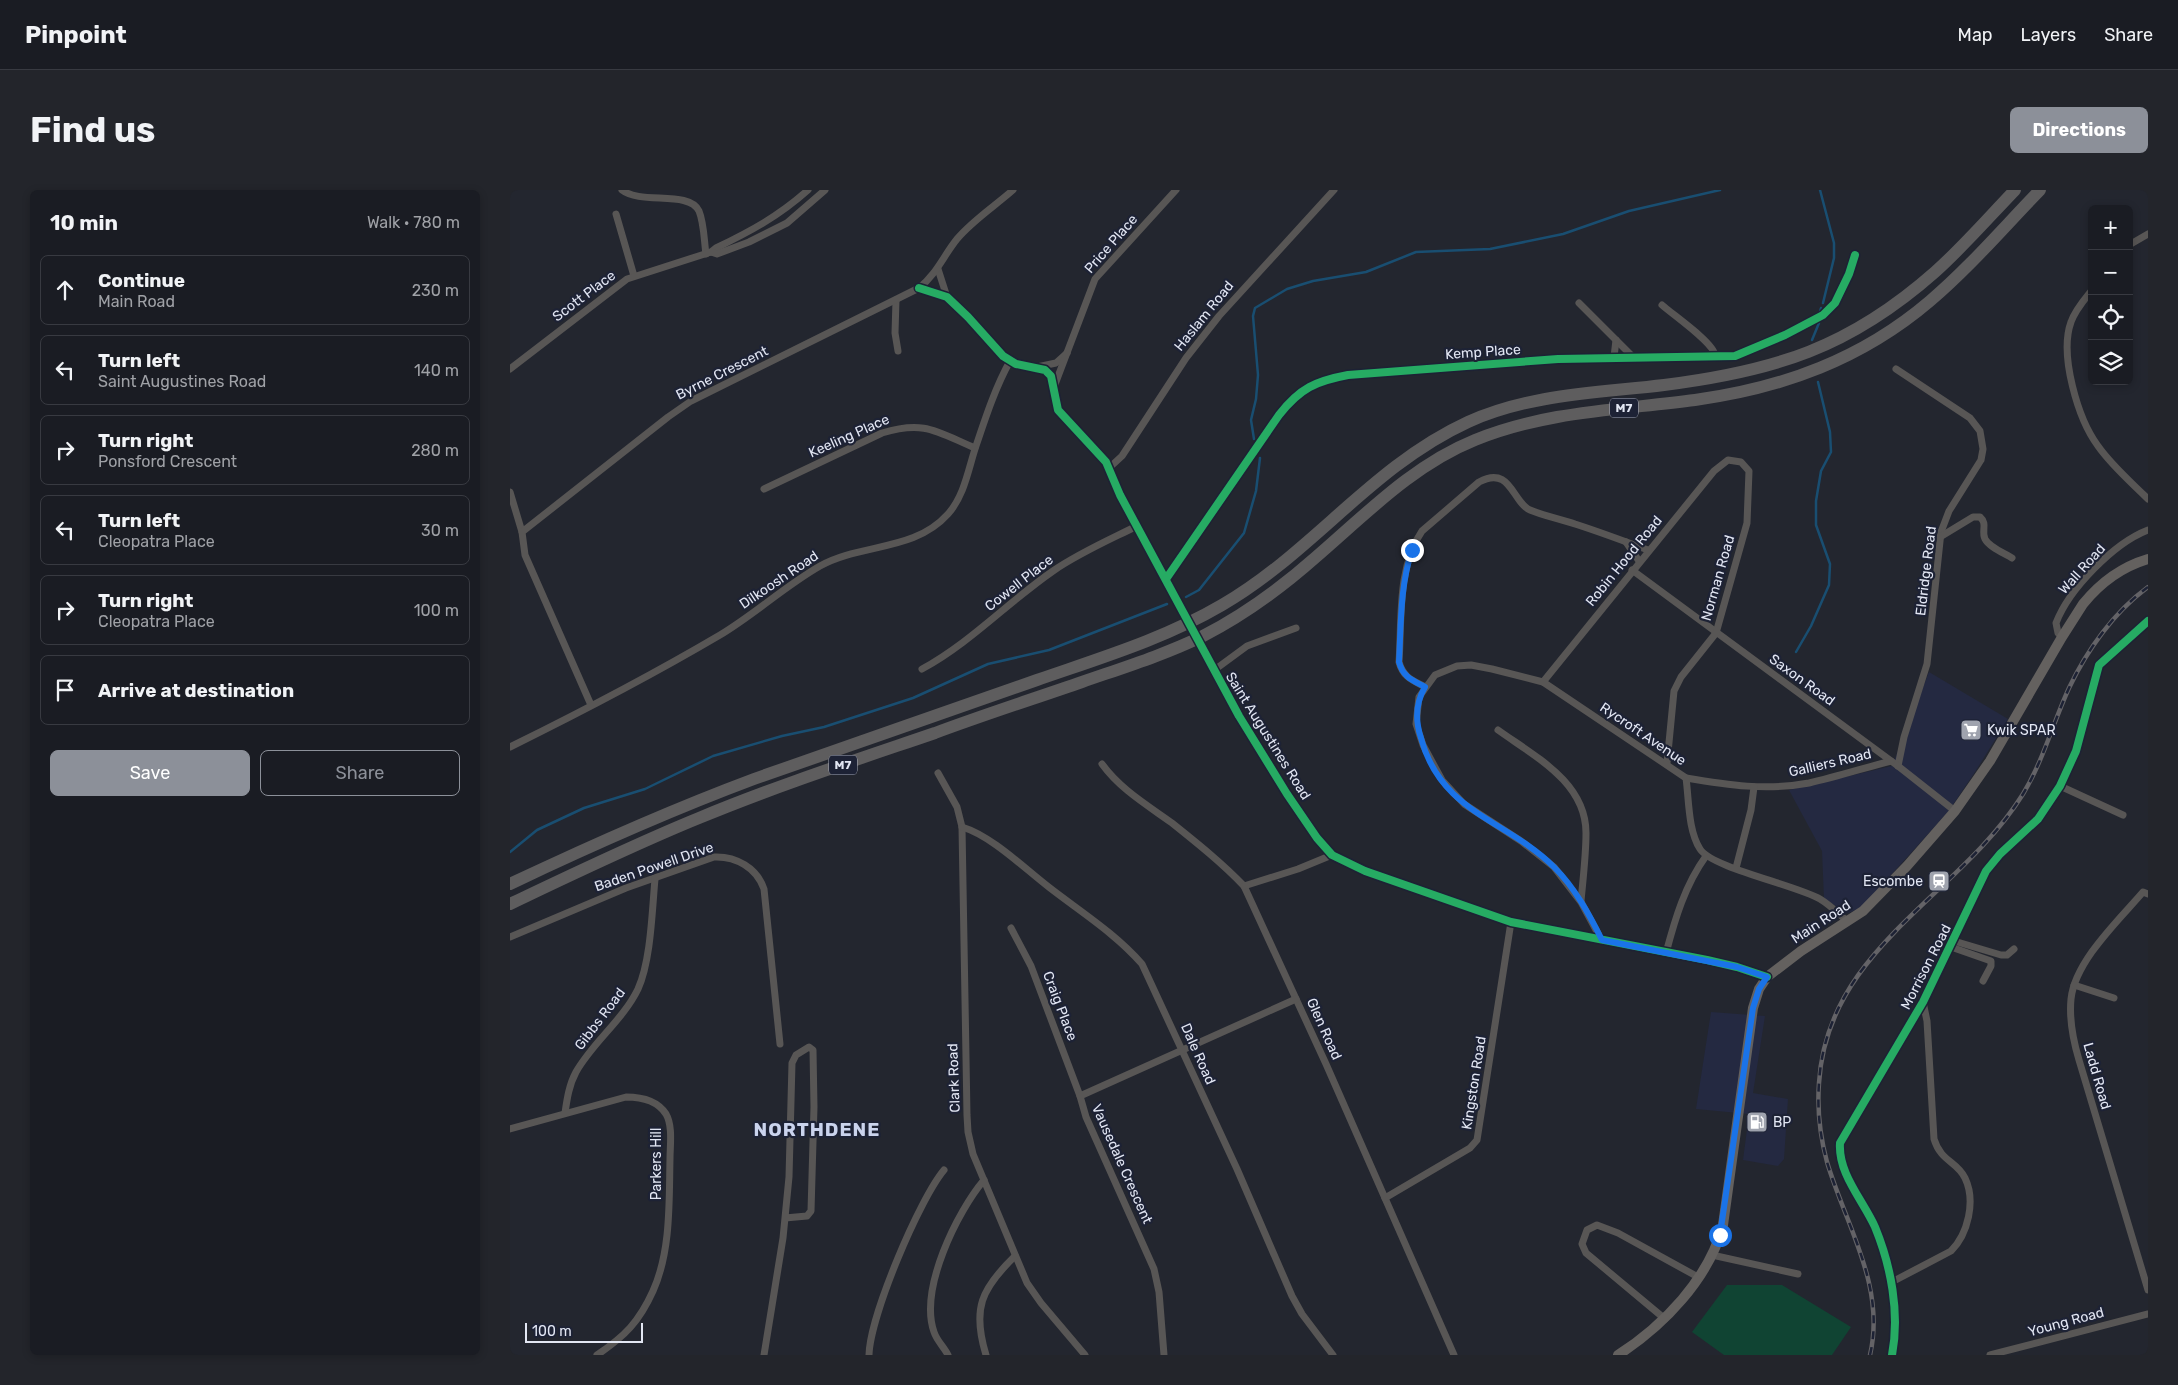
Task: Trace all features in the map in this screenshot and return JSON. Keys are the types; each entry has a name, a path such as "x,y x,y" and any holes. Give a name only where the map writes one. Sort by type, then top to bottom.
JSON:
{"highway":[{"name":"M7","path":"510,884 656,817 738,785 1116,653 1201,617 1227,602 1267,573 1396,464 1434,439 1471,421 1513,406 1561,395 1714,379 1770,366 1808,354 1849,334 1904,299 1939,269 2015,190"},
{"name":"M7","path":"510,904 632,846 736,803 1112,672 1184,645 1207,634 1265,599 1410,476 1438,458 1471,441 1536,419 1690,401 1759,389 1794,379 1830,364 1864,347 1894,328 1930,301 1964,269 2040,190"}],"main road":[{"name":"Main Road","path":"1618,1355 1652,1332 1665,1319 1712,1256 1722,1225 1755,998 1767,977 1876,900 1955,811 1990,761 2062,637 2094,592 2120,571 2135,563 2148,560"}],"street":[{"path":"622,190 637,197 677,198 694,204 700,213 709,253"},
{"name":"Scott Place","path":"510,369 615,287 634,276 709,253 762,226 808,190"},
{"name":"Scott Place","path":"709,253 716,254 749,242 787,223 825,190"},
{"name":"Byrne Crescent","path":"522,532 691,401 919,288 938,269 962,235 1013,190"},
{"name":"Price Place","path":"1054,387 1095,279 1176,190"},
{"name":"Haslam Road","path":"1109,468 1122,456 1181,366 1218,316 1334,190"},
{"path":"616,214 634,276"},
{"path":"2133,243 2148,234"},
{"name":"Kemp Place","path":"1166,579 1279,415 1291,399 1307,387 1326,379 1348,375 1558,359 1735,356 1750,351 1823,315 1835,303 1849,274 1855,255"},
{"path":"938,269 946,297"},
{"path":"919,288 946,297 1010,361 1023,366 1037,367 1056,363 1069,351"},
{"path":"2088,295 2076,311 2070,324 2066,345 2069,373 2083,417 2094,441 2148,499"},
{"path":"896,300 895,333 898,351"},
{"path":"1579,303 1633,357"},
{"path":"1662,305 1707,343 1715,351 1715,355"},
{"path":"1614,357 1616,340"},
{"name":"Dilkoosh Road","path":"510,747 591,706 720,634 819,566 845,555 900,543 934,527 956,504 964,487 975,448 996,388 1010,361"},
{"name":"Saint Augustines Road","path":"1037,367 1045,370 1051,376 1055,404 1058,410 1106,462 1137,526 1213,670 1287,794 1317,838 1332,855 1365,871 1511,922 1737,967 1767,977"},
{"name":"Eldridge Road","path":"1896,369 1970,418 1980,431 1983,448 1981,460 1944,522 1940,537 1926,664 1901,749 1898,766"},
{"name":"Keeling Place","path":"764,489 882,433 903,426 919,426 933,430 975,448"},
{"name":"Robin Hood Road","path":"1543,682 1648,550 1714,471 1728,460"},
{"name":"Norman Road","path":"1666,763 1672,698 1676,683 1716,633 1746,529 1749,508 1748,471 1741,462 1728,460"},
{"path":"1602,940 1568,883 1539,854 1476,814 1452,793 1442,780 1422,745 1416,724 1419,696 1425,687 1406,677 1401,671 1399,662 1407,566 1412,550 1422,531 1479,482 1490,478 1500,479 1514,490 1521,502 1530,510 1648,550"},
{"path":"510,492 522,532 525,555 591,706"},
{"path":"1940,537 1973,517 1980,517 1985,523 1984,534 1987,542 2012,558"},
{"name":"Cowell Place","path":"922,669 950,652 1052,571 1137,526"},
{"name":"Wall Road","path":"2062,637 2058,633 2056,623 2079,587 2114,552 2135,536 2148,530"},
{"path":"1626,541 1640,561"},
{"name":"Saxon Road","path":"1632,570 1898,766 1955,811"},
{"name":"Morrison Road","path":"1892,1355 1896,1327 1890,1283 1874,1227 1844,1170 1840,1143 1923,1002 1986,871 2000,854 2038,819 2060,786 2076,751 2099,665 2148,621"},
{"path":"1213,670 1247,646 1296,628"},
{"name":"Rycroft Avenue","path":"1425,687 1435,675 1448,669 1471,665 1543,682 1686,778 1694,834 1697,844 1706,856"},
{"path":"1498,730 1566,782 1579,801 1586,832 1581,902"},
{"name":"Galliers Road","path":"1686,778 1730,786 1788,786 1810,783 1891,761"},
{"name":"Glen Road","path":"1102,764 1123,788 1212,856 1244,886 1454,1355"},
{"name":"Clark Road","path":"938,773 957,807 962,827 968,1132 973,1154 1015,1256 1034,1295 1085,1355"},
{"path":"2060,786 2123,815"},
{"path":"1736,868 1751,810 1754,787"},
{"name":"Dale Road","path":"962,827 975,832 998,848 1135,955 1150,977 1292,1296 1302,1314 1333,1355"},
{"path":"1244,886 1307,866 1332,855"},
{"path":"1666,953 1685,895 1697,868 1706,856 1721,864 1822,900 1847,921"},
{"name":"Baden Powell Drive","path":"510,937 626,888 714,857 724,857 742,862 762,883 768,907 780,1044"},
{"name":"Gibbs Road","path":"565,1113 568,1096 576,1073 627,1006 638,988 645,963 655,879"},
{"name":"Ladd Road","path":"2148,894 2143,892 2100,943 2081,970 2074,986 2070,1009 2074,1042 2148,1290"},
{"name":"Kingston Road","path":"1385,1198 1470,1148 1477,1140 1511,922"},
{"name":"Craig Place","path":"1011,928 1031,966 1080,1096"},
{"path":"1952,944 2001,955 2007,955 2014,949"},
{"path":"1952,944 1991,961 1991,966 1983,981"},
{"path":"2074,986 2114,998"},
{"name":"Vausedale Crescent","path":"1164,1355 1159,1292 1154,1270 1086,1118 1080,1096 1296,999"},
{"path":"1890,1283 1951,1251 1964,1231 1969,1210 1965,1178 1938,1150 1934,1139 1927,1020 1923,1002"},
{"path":"764,1355 785,1218 792,1063 796,1055 809,1047 813,1050 814,1058 811,1211 807,1216 785,1218"},
{"name":"Parkers Hill","path":"510,1129 621,1098 638,1097 646,1099 661,1108 667,1116 669,1126 667,1228 660,1272 654,1289 636,1322 628,1332 597,1355"},
{"path":"869,1355 872,1334 879,1312 911,1229 925,1198 944,1170"},
{"path":"948,1355 936,1337 933,1328 931,1301 936,1273 945,1248 967,1204 984,1180"},
{"path":"1665,1319 1586,1253 1582,1244 1587,1230 1597,1226 1618,1233 1698,1277"},
{"path":"986,1355 978,1322 980,1308 992,1283 1015,1256"},
{"path":"1712,1256 1798,1274"},
{"name":"Young Road","path":"1990,1355 2148,1314"}],"shaded area":[{"path":"1929,672 2008,719 1948,812 1861,908 1848,913 1824,899 1822,851 1789,790 1892,766"},
{"path":"1711,1012 1765,1016 1753,1093 1788,1099 1784,1159 1778,1166 1743,1160 1749,1114 1696,1109"}],"green space":[{"path":"1727,1285 1782,1285 1851,1327 1832,1355 1724,1355 1692,1332"}],"waterway":[{"path":"1254,439 1251,420 1256,399 1258,375 1253,316 1255,308 1287,289 1313,281 1366,272 1416,252 1490,249 1563,234 1629,211 1720,190"},
{"path":"1820,190 1834,243 1834,258 1823,303"},
{"path":"1819,315 1821,308"},
{"path":"1812,340 1819,323"},
{"path":"1796,652 1811,626 1829,585 1830,564 1816,525 1816,501 1821,471 1831,452 1830,432 1818,382"},
{"path":"1186,597 1199,590 1244,533 1256,491 1260,458"},
{"path":"510,852 537,830 584,808 645,789 713,756 782,736 824,727 913,698 988,664 1049,650 1167,604"}],"railway":[{"path":"1870,1355 1874,1330 1873,1305 1868,1280 1862,1257 1827,1162 1821,1133 1818,1103 1819,1083 1827,1036 1845,995 1870,959 1900,926 1965,864 1996,830 2023,794 2036,768 2069,688 2084,660 2113,620 2148,587"}],"cycle path":[{"path":"1166,579 1279,415 1294,398 1309,387 1348,375 1558,359 1735,356 1785,335 1823,315 1835,303 1849,274 1855,255"},
{"path":"919,288 947,297 1003,356 1016,364 1045,370 1051,376 1058,410 1106,462 1120,495 1239,716 1287,794 1317,838 1332,855 1365,871 1511,922 1707,960 1767,977"},
{"path":"1892,1355 1895,1323 1890,1274 1875,1227 1847,1176 1840,1154 1840,1143 1923,1002 1986,871 2000,854 2038,819 2060,786 2076,751 2099,665 2148,621"}],"place":[{"name":"Kwik SPAR","path":"1971,730"},
{"name":"Escombe","path":"1939,881"},
{"name":"BP","path":"1757,1122"}],"district":[{"name":"NORTHDENE","path":"817,1129"}],"route":[{"path":"1412,550 1407,566 1399,662 1401,671 1406,677 1425,687 1419,696 1416,724 1422,745 1432,766 1452,793 1476,814 1521,841 1554,867 1581,902 1602,940 1706,960 1752,971 1767,977 1759,989 1753,1008 1720,1235"}]}
